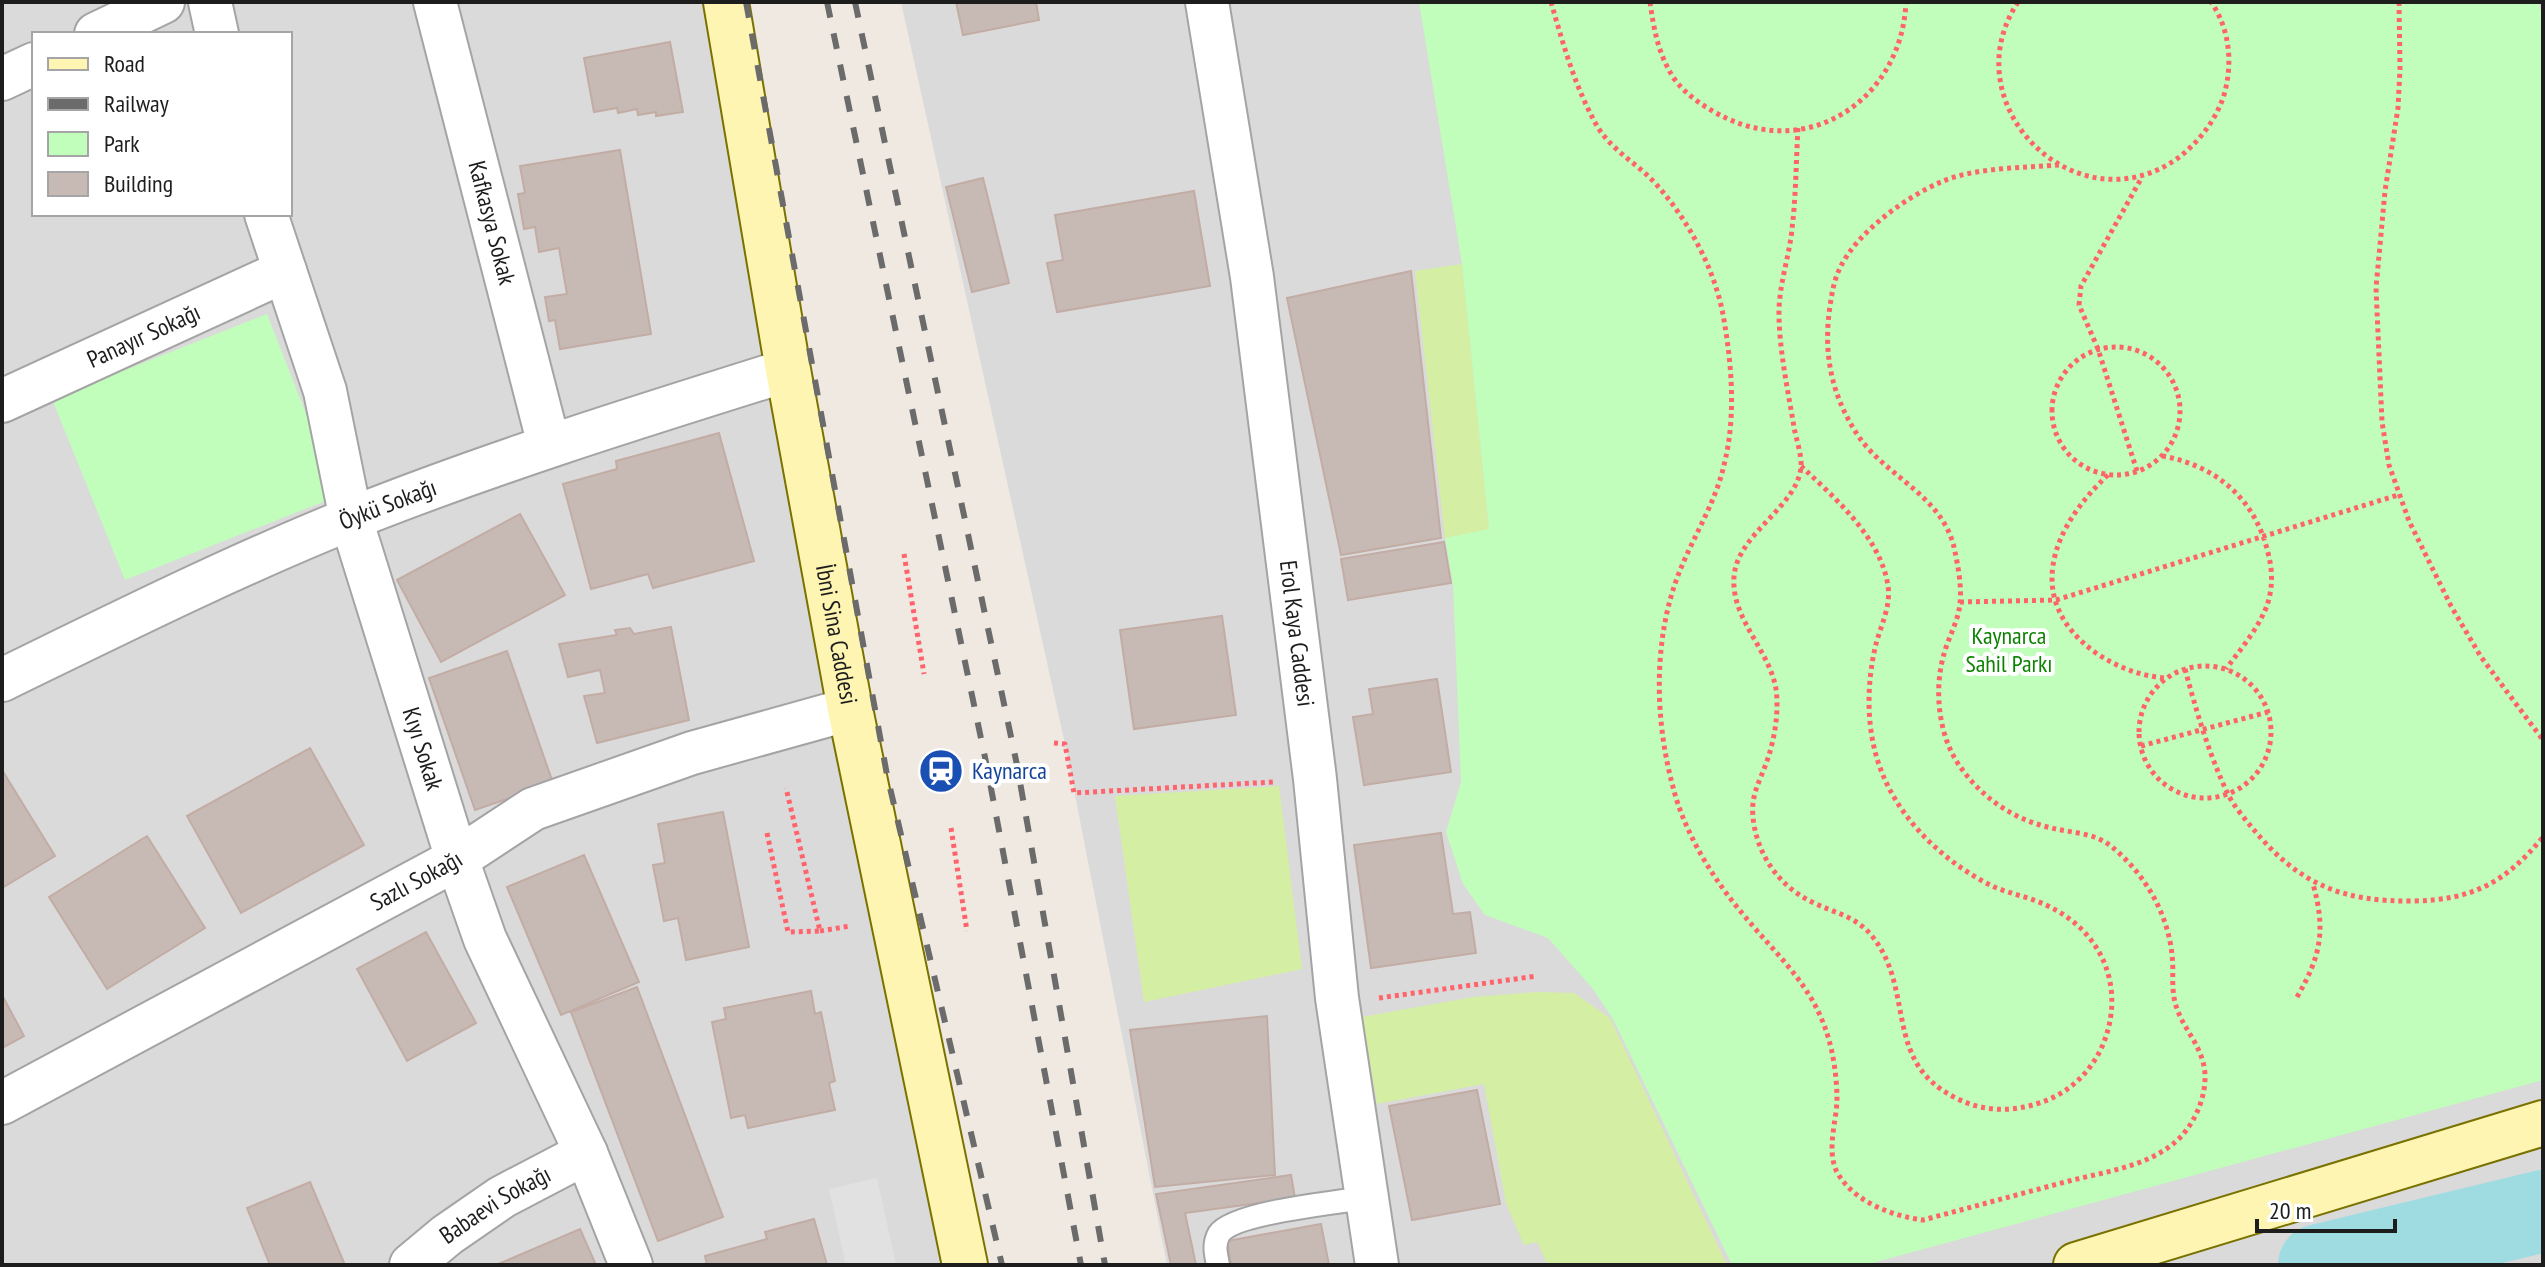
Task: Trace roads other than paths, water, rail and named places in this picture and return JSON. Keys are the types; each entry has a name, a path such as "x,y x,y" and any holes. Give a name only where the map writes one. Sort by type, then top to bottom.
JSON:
{"street":[{"path":"100,32 163,2"},
{"path":"210,2 217,32"},
{"name":"Kafkasya Sokak","path":"435,2 549,445"},
{"name":"İbni Sina Caddesi","path":"726,2 788,370 850,709 965,1265"},
{"name":"Erol Kaya Caddesi","path":"1207,2 1252,277 1315,779 1337,998 1377,1265"},
{"path":"2,79 32,65"},
{"name":"Kıyı Sokak","path":"267,216 325,391 351,519 457,859 485,939 586,1153 631,1265"},
{"name":"Panayır Sokağı","path":"2,401 285,271"},
{"name":"Öykü Sokağı","path":"2,680 225,573 351,519 549,445 788,370"},
{"name":"Sazlı Sokağı","path":"2,1103 457,859 533,809 692,753 850,709"},
{"path":"2076,1265 2543,1123"},
{"name":"Babaevi Sokağı","path":"411,1265 447,1235 502,1197 586,1153"}],"lane":[{"path":"1218,1265 1214,1247 1227,1226 1247,1218 1366,1198"}],"waterway":[{"path":"2319,1265 2543,1211"}],"railway":[{"path":"746,2 887,775 1002,1265"},
{"path":"827,2 987,767 1081,1265"},
{"path":"855,2 1017,765 1105,1265"}],"place":[{"name":"Kaynarca","path":"941,771"}],"park label":[{"name":"Kaynarca Sahil Parkı","path":"2009,650"}]}
